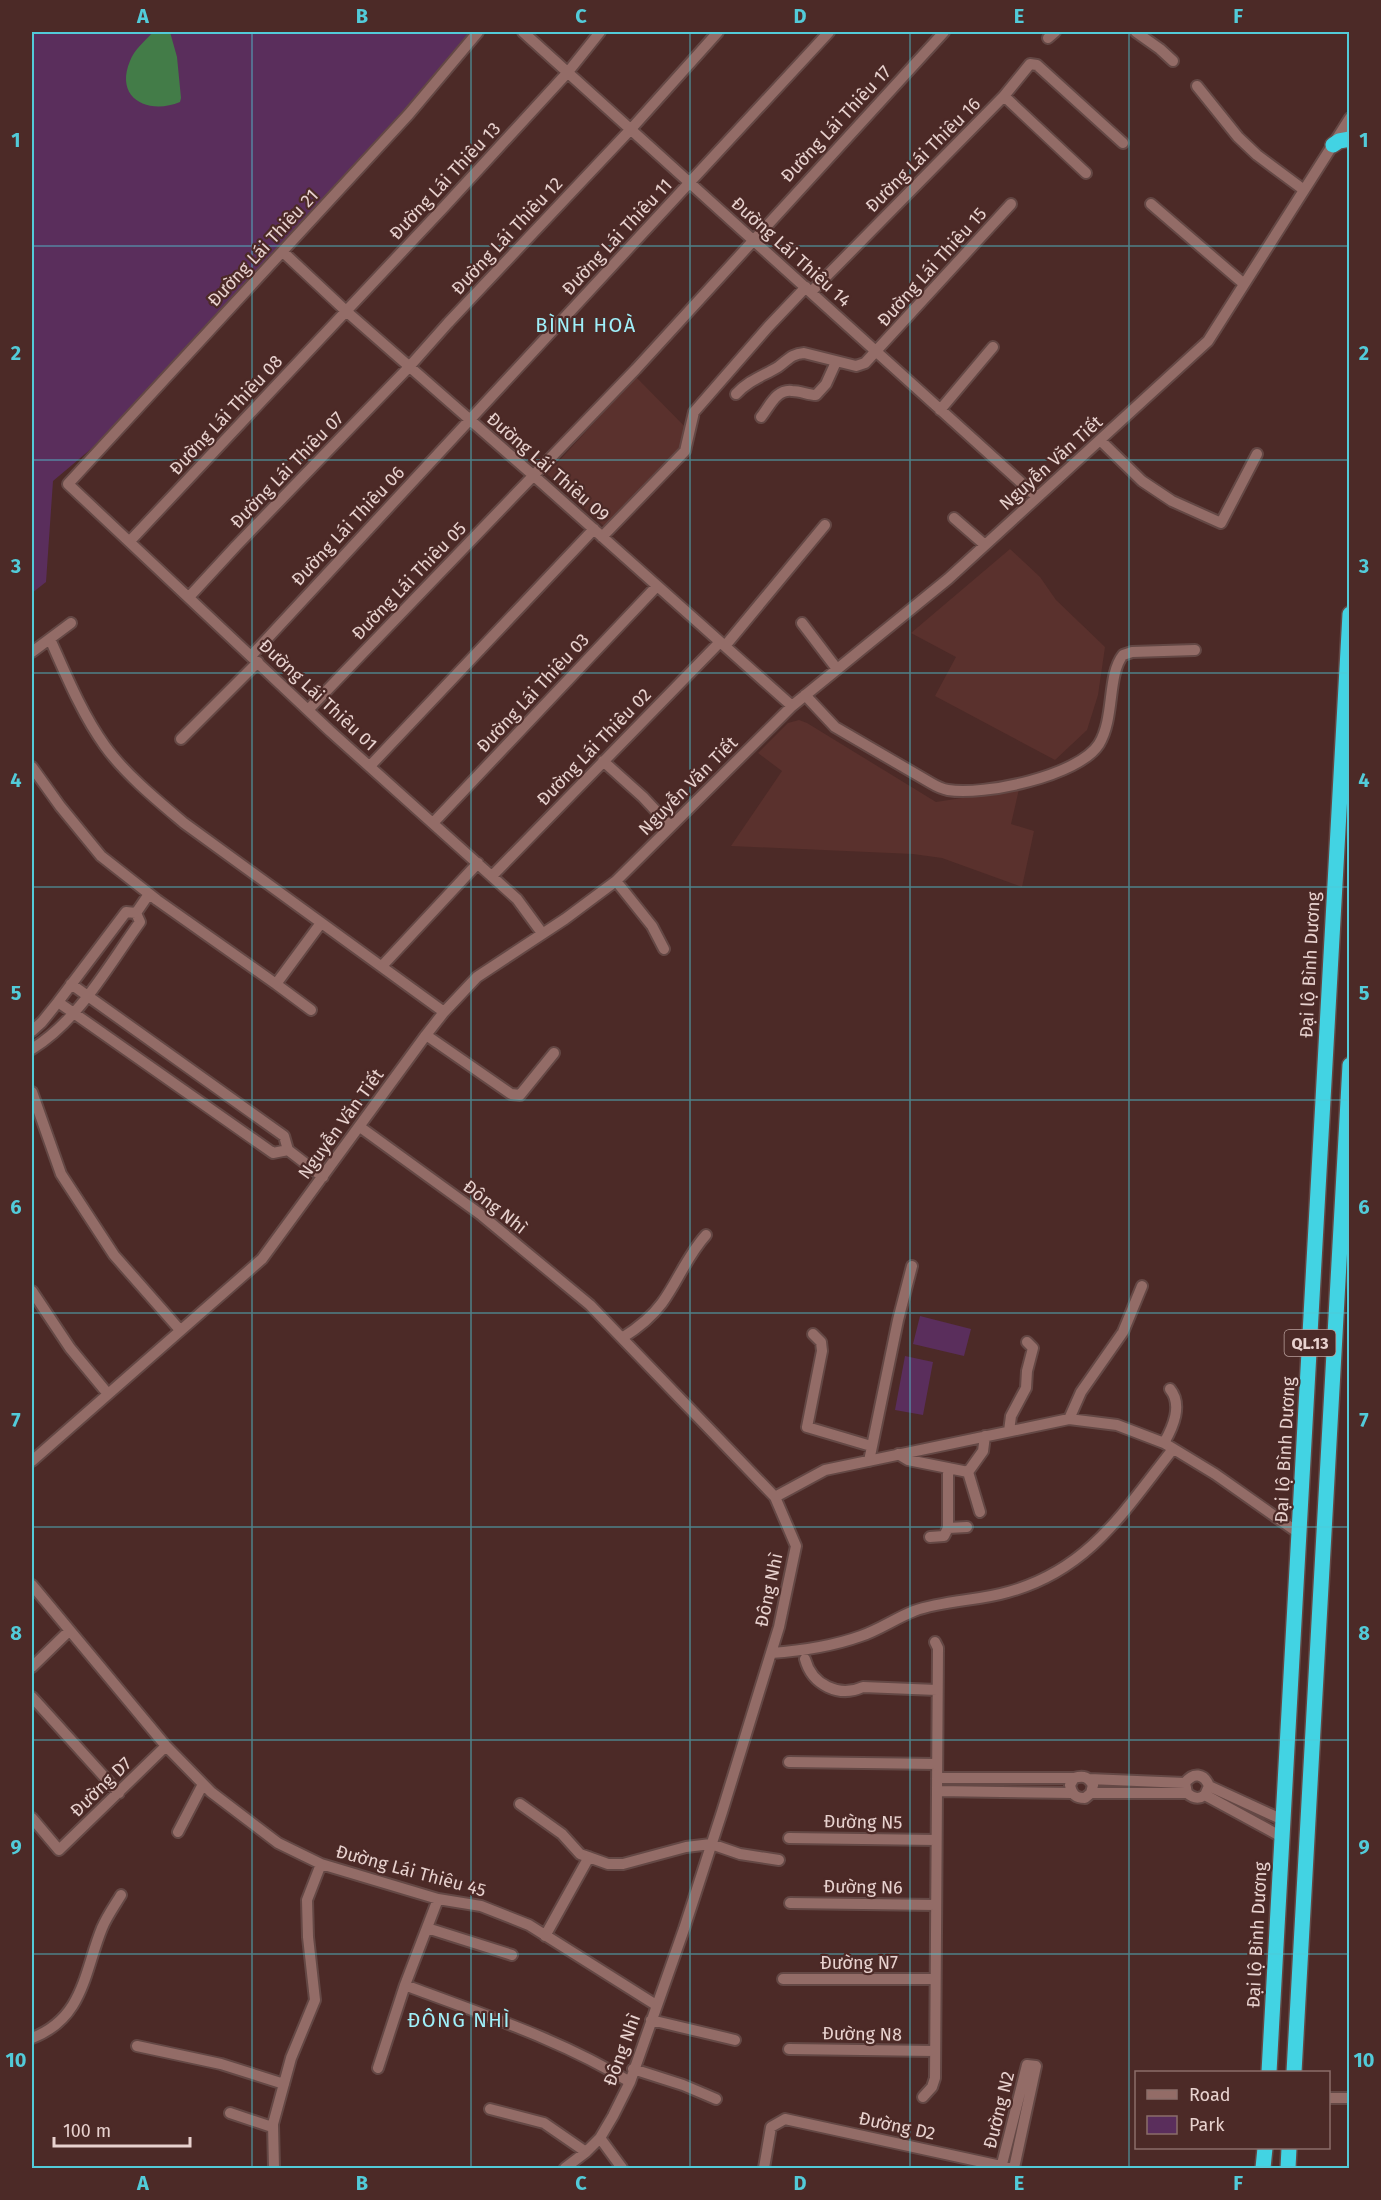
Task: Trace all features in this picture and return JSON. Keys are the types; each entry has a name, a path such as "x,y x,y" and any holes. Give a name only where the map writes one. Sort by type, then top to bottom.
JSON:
{"highway":[{"path":"1333,145 1350,139"},
{"name":"Đại lộ Bình Dương","path":"1269,2071 1348,684 1350,614"},
{"name":"QL.13","path":"1294,2071 1350,1065"},
{"path":"1283,1820 1307,1822"},
{"path":"1282,1837 1306,1837"},
{"path":"1263,2169 1265,2149"},
{"path":"1288,2169 1289,2149"}],"street":[{"name":"Đường Lái Thiêu 21","path":"68,484 409,114 478,32"},
{"name":"Đường Lái Thiêu 14","path":"523,32 1037,497"},
{"name":"Đường Lái Thiêu 13","path":"346,311 568,72 600,32"},
{"name":"Đường Lái Thiêu 12","path":"410,367 448,322 631,129 717,32"},
{"name":"Đường Lái Thiêu 11","path":"469,419 829,32"},
{"name":"Đường Lái Thiêu 17","path":"533,475 636,369 752,239 944,32"},
{"path":"1136,32 1173,61"},
{"path":"1004,96 1030,64 1037,65 1123,143"},
{"path":"1197,86 1238,136 1257,155 1304,190"},
{"name":"Đường Lái Thiêu 16","path":"370,766 598,533 686,451 694,412 768,327 1004,96 1086,173"},
{"name":"Nguyễn Văn Tiết","path":"32,1461 262,1259 426,1035 477,977 565,920 616,880 792,706 941,586 1208,341 1350,118"},
{"name":"Đường Lái Thiêu 15","path":"736,394 747,383 780,366 792,356 804,353 856,366 865,363 1011,204"},
{"path":"1152,204 1244,284"},
{"name":"Đường Lái Thiêu 09","path":"283,252 346,311 792,706"},
{"name":"Đường Lái Thiêu 08","path":"130,541 346,311"},
{"path":"940,410 993,347"},
{"path":"761,417 776,395 783,392 791,390 816,395 822,390 836,362"},
{"name":"Đường Lái Thiêu 07","path":"189,597 410,367"},
{"name":"Đường Lái Thiêu 06","path":"181,739 469,419"},
{"path":"1100,440 1142,481 1172,501 1221,523 1257,454"},
{"name":"Đường Lái Thiêu 05","path":"308,710 533,475"},
{"name":"Đường Lái Thiêu 01","path":"68,484 308,710 518,899 542,933"},
{"path":"954,518 985,545"},
{"name":"Đường Lái Thiêu 02","path":"492,876 723,644 825,525"},
{"name":"Đường Lái Thiêu 03","path":"433,823 657,586"},
{"path":"32,651 71,623"},
{"path":"802,623 837,669"},
{"path":"50,639 71,686 105,746 146,790 184,824 444,1012"},
{"path":"805,695 835,727 931,783 946,790 983,790 1033,782 1059,772 1098,746 1107,725 1116,669 1123,655 1132,652 1196,650"},
{"path":"603,762 643,797 670,826"},
{"path":"32,768 101,856 149,894 311,1010"},
{"path":"382,966 478,863"},
{"path":"616,880 652,926 664,949"},
{"path":"136,913 149,894"},
{"path":"32,1031 58,1002 126,912 136,913"},
{"path":"32,1049 74,1013 140,922 136,913"},
{"path":"276,984 321,923"},
{"path":"71,984 284,1136 288,1150 323,1177"},
{"path":"58,1002 273,1153 288,1150"},
{"path":"426,1035 511,1094 520,1095 554,1053"},
{"path":"138,1058 151,1040"},
{"path":"210,1108 222,1091"},
{"path":"32,1092 61,1174 114,1255 180,1330"},
{"name":"Đông Nhì","path":"360,1127 480,1214 590,1305 775,1497 796,1546 779,1627 771,1653 684,1929 630,2082 614,2116 600,2138 565,2169"},
{"path":"622,1338 642,1325 663,1302 684,1264 706,1235"},
{"path":"869,1461 912,1266"},
{"path":"1069,1419 1081,1392 1123,1332 1142,1286"},
{"path":"32,1291 70,1348 108,1394"},
{"path":"813,1334 821,1342 822,1351 807,1427 871,1446"},
{"path":"1009,1431 1011,1416 1026,1388 1027,1371 1033,1348 1027,1342"},
{"path":"771,1653 800,1651 861,1636 915,1611 1006,1593 1029,1586 1068,1566 1110,1530 1169,1446 1177,1407 1174,1394 1170,1389"},
{"path":"775,1497 825,1470 1069,1419 1117,1425 1169,1446 1215,1474 1300,1534"},
{"path":"968,1472 983,1451 985,1436"},
{"path":"898,1454 908,1460 968,1472"},
{"path":"930,1538 944,1536 947,1533 948,1468"},
{"path":"968,1472 980,1512"},
{"path":"948,1528 967,1527"},
{"name":"Đường Lái Thiêu 45","path":"32,1585 166,1746 211,1792 278,1843 321,1864 438,1899 482,1906 529,1925 656,2005"},
{"path":"32,1667 69,1631"},
{"path":"924,2097 932,2087 934,2078 938,1648 935,1642"},
{"path":"805,1659 807,1666 820,1684 832,1690 854,1691 863,1687 937,1690"},
{"path":"32,1697 119,1793"},
{"name":"Đường D7","path":"32,1818 59,1850 166,1746"},
{"path":"789,1762 937,1764"},
{"path":"937,1778 1074,1778 1082,1776 1089,1779 1186,1788 1193,1798 1201,1798 1207,1790 1206,1779 1195,1775 1189,1778 1186,1788"},
{"path":"1074,1778 1070,1785 1072,1793 1077,1798 1085,1798 1091,1793 1093,1785 1089,1779"},
{"path":"178,1832 203,1784"},
{"path":"1091,1793 1186,1788"},
{"path":"1207,1790 1283,1820"},
{"path":"1207,1790 1282,1837"},
{"path":"937,1791 1072,1793"},
{"path":"520,1804 562,1834 580,1854 608,1864 623,1864 686,1847 711,1844 740,1854 779,1860"},
{"name":"Đường N5","path":"789,1838 936,1840"},
{"path":"545,1936 589,1857"},
{"path":"273,2169 272,2127 291,2058 315,2000 308,1937 307,1900 321,1864"},
{"path":"32,2038 45,2033 72,2009 104,1925 121,1895"},
{"path":"378,2068 405,1985 438,1899"},
{"name":"Đường N6","path":"790,1903 936,1905"},
{"path":"427,1928 512,1955"},
{"name":"Đường N7","path":"783,1979 935,1979"},
{"path":"405,1985 512,2026 606,2067 630,2082"},
{"path":"651,2020 735,2040"},
{"path":"138,2046 221,2064 284,2084"},
{"name":"Đường N8","path":"789,2049 934,2051"},
{"name":"Đường N2","path":"1027,2065 1036,2066 1007,2168 1027,2065"},
{"path":"633,2069 683,2085 716,2099"},
{"path":"1330,2098 1350,2098"},
{"path":"490,2109 544,2123 586,2152"},
{"path":"230,2113 272,2127"},
{"name":"Đường D2","path":"764,2169 771,2127 785,2119 1007,2168"},
{"path":"600,2138 622,2169"}],"shaded area":[{"path":"153,32 170,32 177,57 181,98 180,102 168,106 146,105 137,101 127,85 126,74 130,61 137,49"},
{"path":"636,377 693,435 607,529 547,474"},
{"path":"1010,549 1040,577 1056,600 1105,647 1098,695 1087,730 1055,760 935,696 956,657 911,633"},
{"path":"799,720 936,802 1019,789 1011,824 1034,831 1022,887 942,858 913,854 731,846 782,771 758,753 788,723"}],"green space":[{"path":"32,32 472,32 406,113 104,438 53,481 46,582 32,593"},
{"path":"920,1316 971,1329 964,1356 913,1344"},
{"path":"905,1356 933,1362 923,1415 895,1410"}],"district":[{"name":"BÌNH HOÀ","path":"586,325"},
{"name":"ĐÔNG NHÌ","path":"459,2020"}]}
